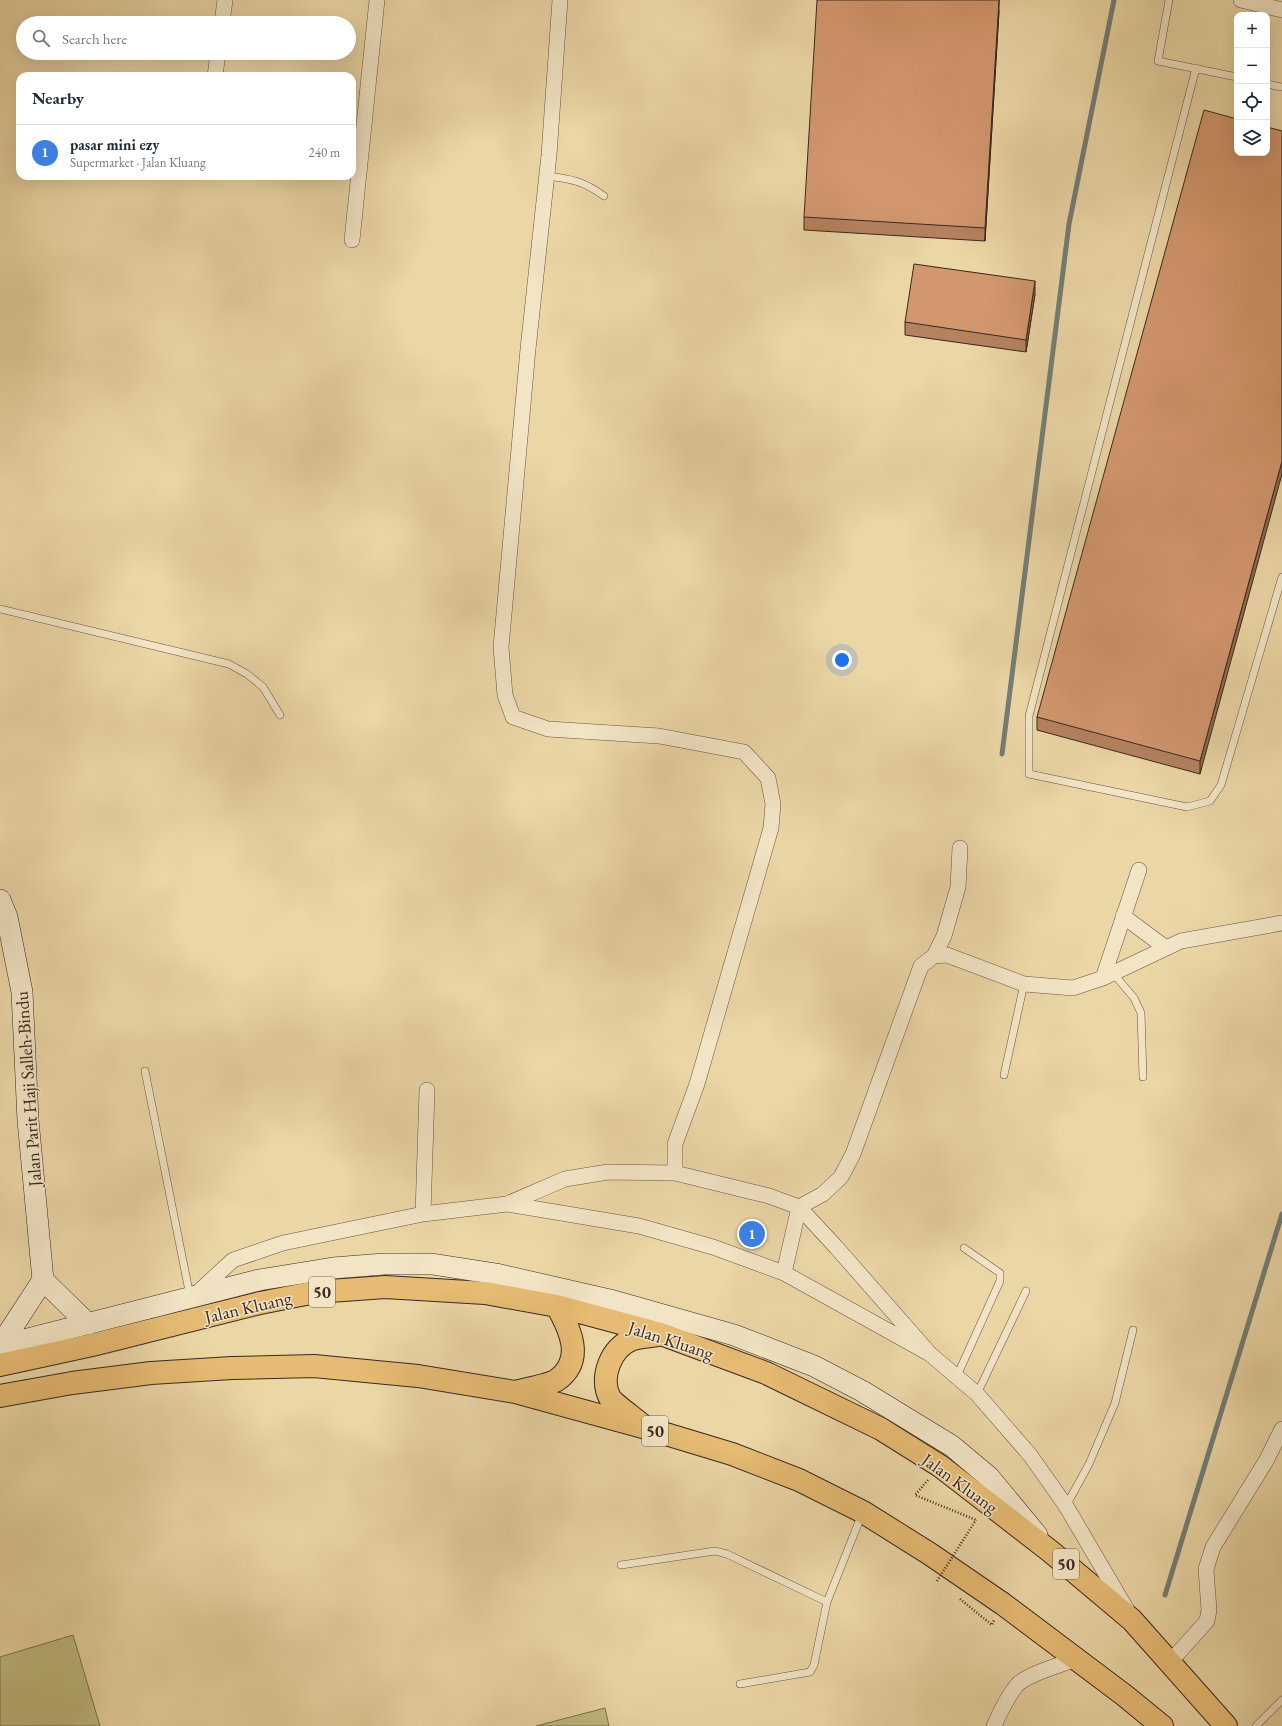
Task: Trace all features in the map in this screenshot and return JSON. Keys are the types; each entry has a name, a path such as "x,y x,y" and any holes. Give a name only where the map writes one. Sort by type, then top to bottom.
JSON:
{"highway":[{"name":"Jalan Kluang","path":"0,1365 92,1345 260,1303 316,1292 385,1287 485,1293 557,1306 661,1334 766,1373 881,1430 940,1466 1050,1551 1132,1620 1226,1726"},
{"path":"515,1392 556,1381 570,1368 574,1349 569,1328 557,1306"},
{"path":"646,1428 611,1398 605,1381 608,1366 618,1349 632,1339 661,1334"},
{"name":"50","path":"0,1396 72,1383 151,1373 232,1368 314,1366 418,1376 515,1392 646,1428 732,1454 799,1480 863,1512 930,1554 996,1599 1124,1695 1162,1726"}],"main road":[{"name":"Jalan Parit Haji Salleh-Bindu","path":"0,900 7,917 22,992 28,1120 43,1280"},
{"path":"0,1346 259,1280 333,1268 384,1264 432,1264 496,1274 614,1301 734,1335 820,1370 862,1391 952,1446 989,1477 1050,1551"},
{"path":"0,1346 43,1280 88,1324"}],"street":[{"path":"223,16 224,0"},
{"path":"352,240 377,0"},
{"path":"560,0 547,176 528,349 501,648 506,696 513,717 548,729 659,736 744,752 768,778 773,804 771,828 697,1084 675,1144 675,1173"},
{"path":"1244,0 1282,10"},
{"path":"216,72 217,60"},
{"path":"784,1273 799,1207 823,1194 841,1177 854,1154 921,966 934,956 944,936 958,887 960,848"},
{"path":"1108,976 1123,916 1139,870"},
{"path":"1123,916 1166,948"},
{"path":"934,956 947,955 1024,984 1073,988 1108,976 1181,941 1282,923"},
{"path":"423,1214 427,1090"},
{"path":"507,1204 565,1179 608,1172 675,1173 769,1196 799,1207 930,1354 977,1394 1030,1456 1066,1506 1132,1620"},
{"path":"191,1298 233,1260 283,1243 423,1214 507,1204 639,1226 714,1247 784,1273 930,1354"},
{"path":"1170,1662 1207,1622 1209,1610 1206,1569 1213,1547 1266,1461 1282,1429"},
{"path":"994,1726 1001,1710 1018,1684 1037,1673 1076,1660"}],"lane":[{"path":"1170,0 1158,61 1234,76"},
{"path":"1196,68 1029,716 1029,774 1187,807 1210,801 1221,785 1282,577"},
{"path":"1270,85 1282,87"},
{"path":"547,176 575,180 590,186 604,196"},
{"path":"0,609 229,664 247,674 263,687 280,715"},
{"path":"1108,976 1134,998 1141,1013 1143,1077"},
{"path":"1004,1075 1024,984"},
{"path":"145,1071 191,1298"},
{"path":"957,1376 1000,1281 1000,1273 964,1248"},
{"path":"977,1394 1026,1291"},
{"path":"1066,1506 1089,1464 1116,1403 1133,1330"},
{"path":"740,1684 810,1672 814,1665 827,1602 863,1512"},
{"path":"621,1564 715,1551 727,1554 827,1602"},
{"path":"1256,1726 1282,1700"}],"path":[{"path":"937,1581 976,1520 915,1495 940,1466"}],"shaded area":[{"path":"73,1635 100,1726 0,1726 0,1657"},
{"path":"605,1708 609,1726 536,1726"}],"building":[{"path":"817,0 999,0 985,228 804,217"},
{"path":"1204,110 1234,118 1234,156 1270,156 1270,128 1282,131 1282,461 1200,761 1037,717"},
{"path":"914,264 1035,281 1026,340 905,322"}],"waterway":[{"path":"1002,754 1069,224 1114,0"},
{"path":"1165,1595 1282,1214"}],"place":[{"name":"pasar mini ezy","path":"752,1234"}]}
